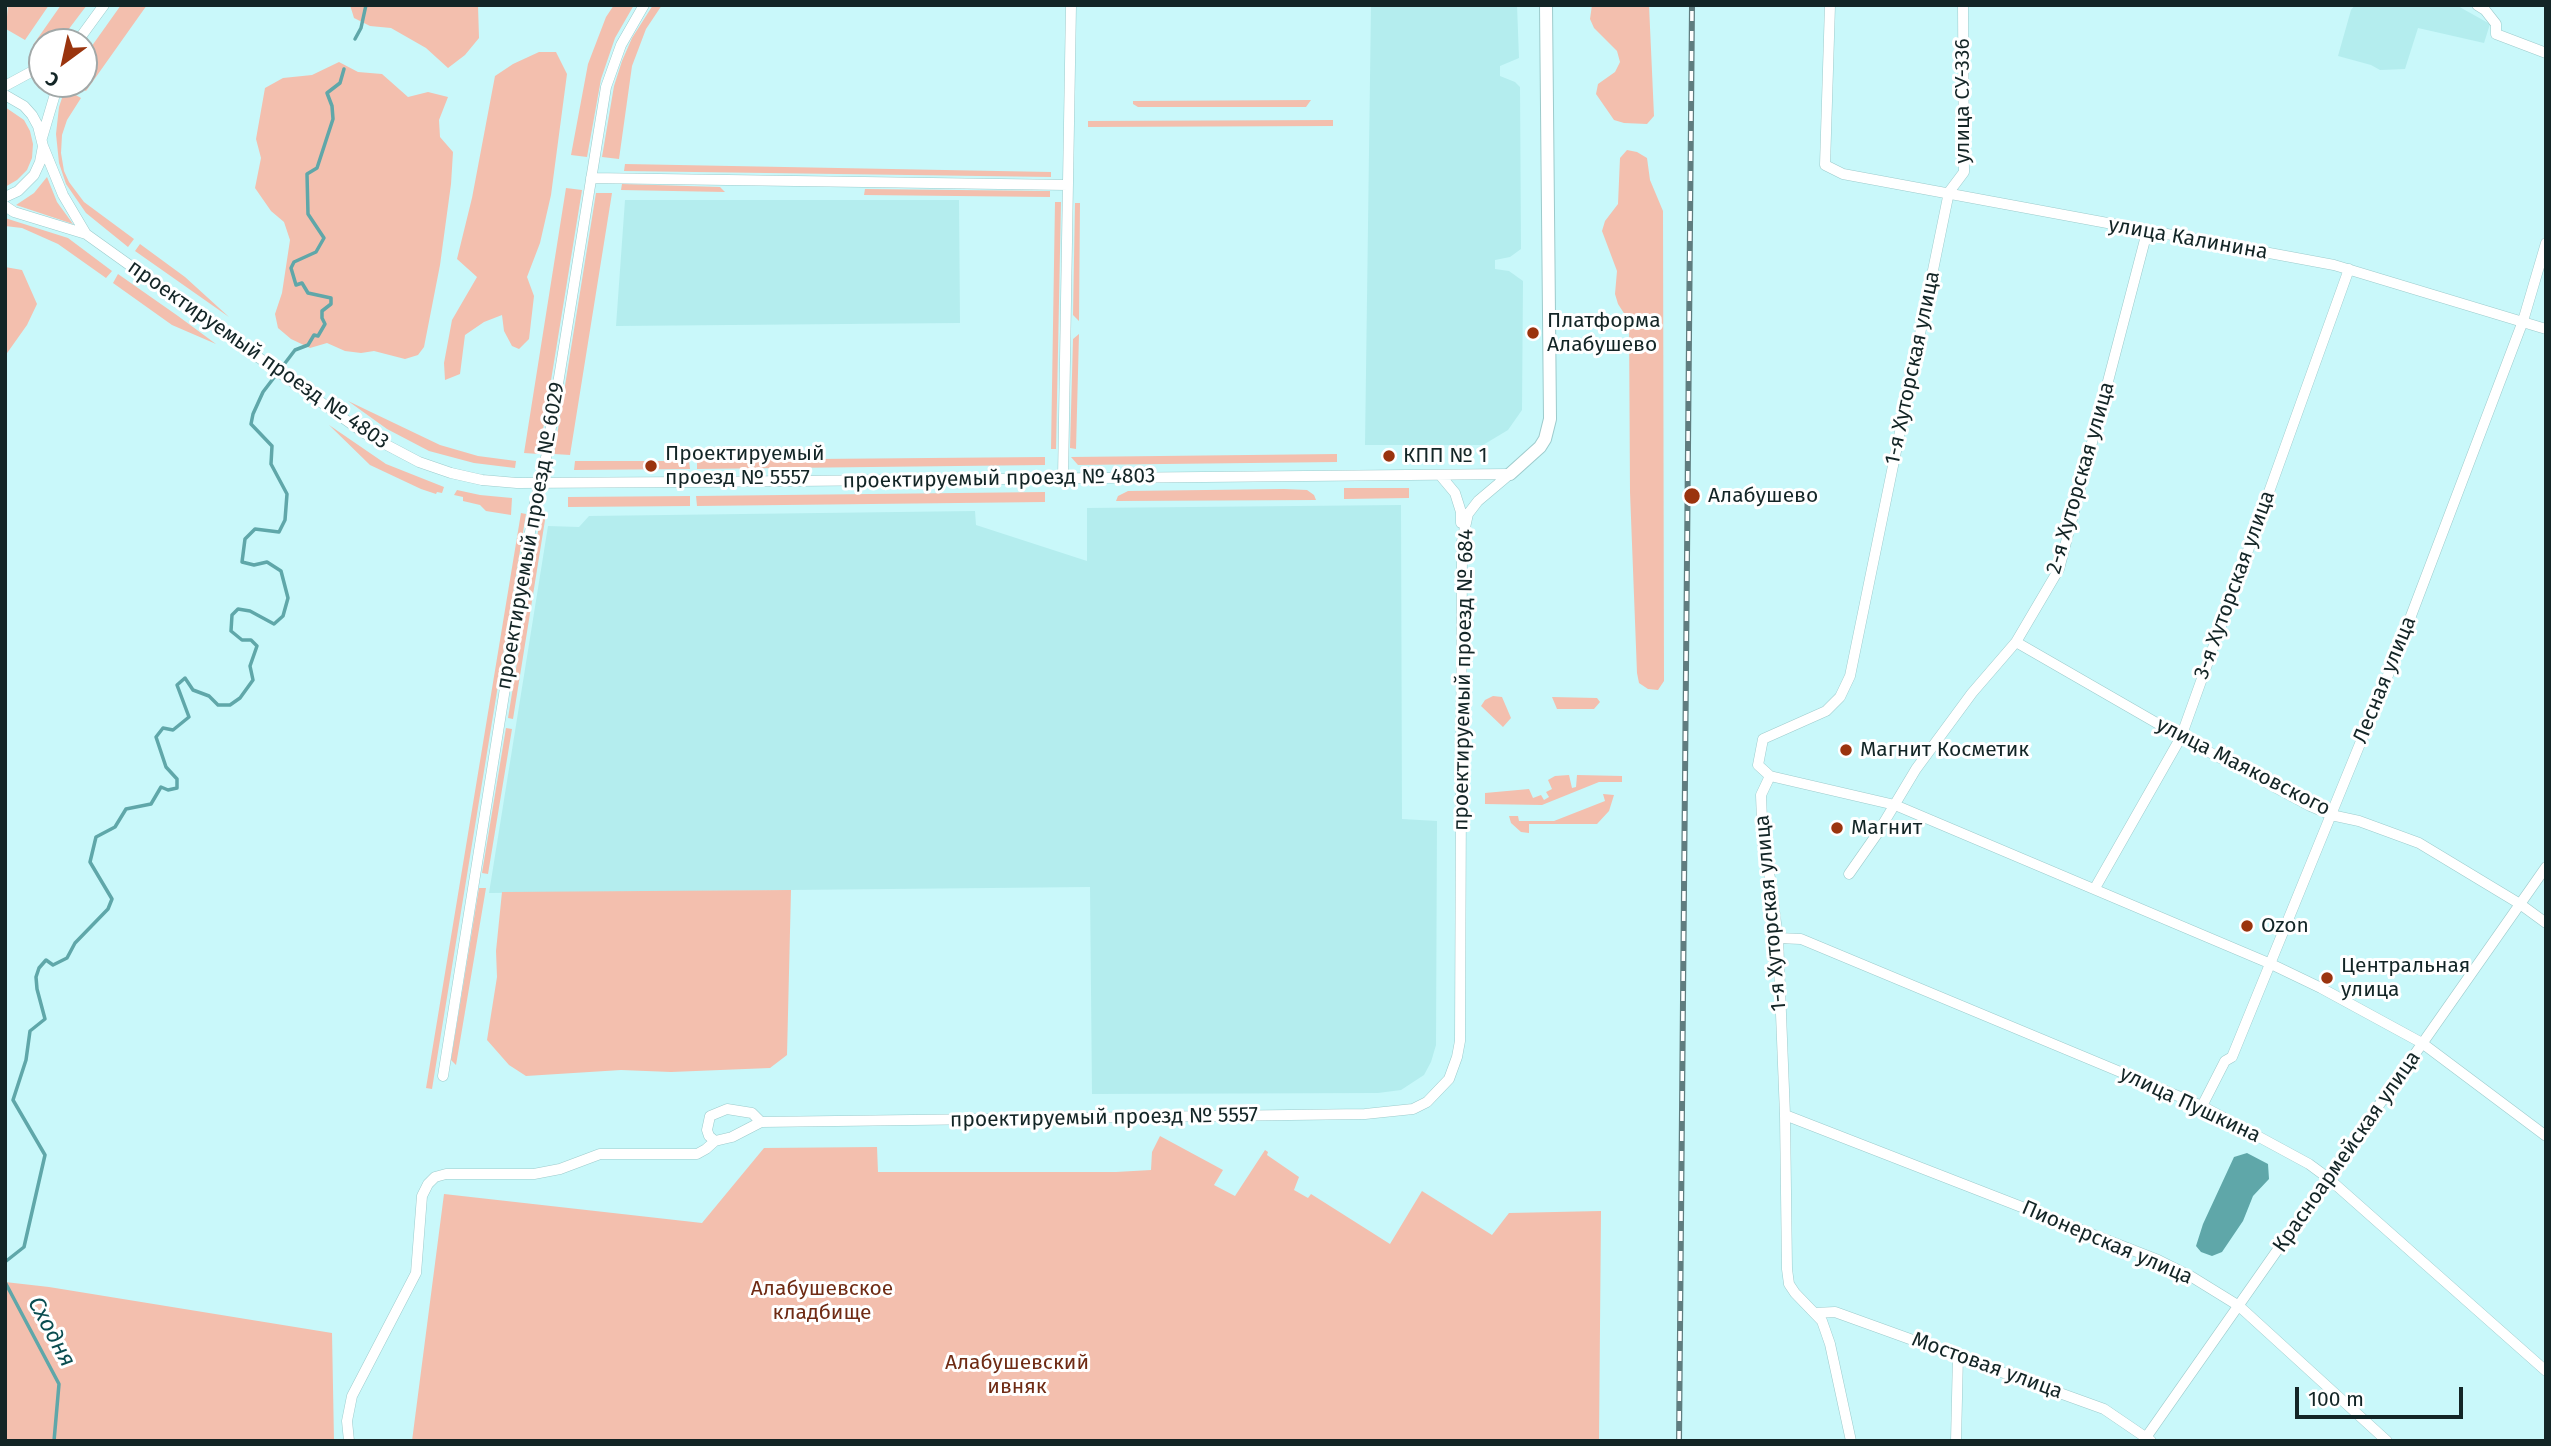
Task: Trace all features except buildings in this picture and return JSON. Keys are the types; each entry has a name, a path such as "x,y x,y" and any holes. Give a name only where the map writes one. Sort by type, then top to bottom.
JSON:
{"street":[{"path":"87,28 104,5"},
{"name":"проектируемый проезд № 6029","path":"443,1076 498,722 539,483 546,458 606,87 621,44 644,5"},
{"path":"1063,478 1071,5"},
{"name":"проектируемый проезд № 684","path":"1440,1091 1454,1069 1460,1041 1462,541 1468,514 1478,501 1540,447 1550,419 1546,5"},
{"name":"улица Калинина","path":"1830,5 1825,165 1843,174 2348,269 2546,329"},
{"name":"улица СУ-336","path":"1949,192 1964,172 1963,5"},
{"path":"2477,5 2485,10 2496,24 2496,34 2546,53"},
{"path":"5,86 28,74"},
{"name":"проектируемый проезд № 4803","path":"5,95 24,106 32,115 63,195 86,234"},
{"path":"5,197 18,191 34,175 40,162 42,142 54,98"},
{"path":"591,177 1068,185"},
{"name":"1-я Хуторская улица","path":"1851,1441 1830,1344 1822,1321 1789,1284 1778,938 1763,846 1761,794 1770,776 1758,765 1763,740 1826,711 1840,697 1850,676 1949,192"},
{"name":"проектируемый проезд № 4803","path":"5,206 14,212 86,234 364,433 419,462 482,480 539,483 1510,474"},
{"name":"2-я Хуторская улица","path":"1849,874 1916,769 1972,693 2016,642 2059,569 2147,232"},
{"name":"Лесная улица","path":"2202,1106 2225,1061 2232,1057 2395,658 2523,321 2546,243"},
{"name":"3-я Хуторская улица","path":"2095,888 2181,737 2348,269"},
{"path":"1440,475 1459,502 1462,541"},
{"name":"улица Маяковского","path":"2016,642 2181,737 2331,815 2359,821 2419,844 2520,904 2546,923"},
{"path":"1770,776 1895,805 2272,964 2422,1044 2546,1136"},
{"name":"Красноармейская улица","path":"2148,1439 2546,867"},
{"name":"улица Пушкина","path":"1778,938 1801,939 2202,1106 2309,1164 2546,1371"},
{"name":"проектируемый проезд № 5557","path":"761,1122 752,1113 727,1109 710,1116 707,1130 709,1136 715,1140 732,1137 761,1122 1366,1114 1413,1109 1440,1091"},
{"name":"Пионерская улица","path":"1785,1115 2158,1260 2192,1277 2239,1306 2387,1441"},
{"path":"349,1441 347,1421 352,1396 416,1273 422,1196 435,1177 446,1174 534,1174 560,1169 600,1154 696,1154 715,1140"},
{"name":"Мостовая улица","path":"1815,1313 1835,1312 2105,1409 2148,1439"},
{"path":"1956,1441 1958,1354"}],"shaded area":[{"path":"1371,5 1517,5 1519,58 1500,66 1500,76 1520,87 1521,249 1510,257 1495,260 1495,269 1509,271 1523,281 1522,410 1508,430 1483,445 1365,445"},
{"path":"2355,5 2456,5 2490,24 2484,43 2418,28 2405,69 2380,70 2338,56 2351,10"},
{"path":"625,200 959,200 960,323 616,326"},
{"path":"1401,505 1402,819 1437,821 1436,1045 1424,1075 1401,1090 1378,1093 1092,1094 1090,887 489,893 548,526 579,527 589,516 975,511 976,525 1087,561 1087,508"},
{"path":"2247,1153 2268,1164 2269,1179 2253,1196 2243,1221 2222,1252 2212,1256 2201,1252 2196,1246 2203,1224 2234,1157"}],"green space":[{"path":"8,5 49,5 33,28 28,28 25,40 6,29"},
{"path":"61,5 87,5 70,28 45,28"},
{"path":"121,5 147,5 98,74 98,37"},
{"path":"350,5 478,5 479,38 465,55 448,68 426,48 391,28 370,26 354,18"},
{"path":"614,5 634,5 615,38 601,79 587,157 571,155 588,64 606,17"},
{"path":"653,5 662,5 646,29 632,66 619,159 602,157 614,86 622,61 632,38"},
{"path":"1592,5 1649,5 1654,116 1647,124 1614,120 1596,94 1598,84 1615,72 1620,62 1617,51 1594,28 1590,19"},
{"path":"539,52 556,52 567,74 551,195 540,243 527,277 534,296 529,339 519,349 512,346 504,331 502,315 484,322 465,335 460,374 445,380 444,363 452,320 477,277 457,259 472,198 495,76"},
{"path":"339,62 358,72 382,74 408,97 428,92 448,97 439,120 440,137 453,152 440,265 424,347 418,355 405,359 374,351 345,351 327,343 310,348 291,339 278,328 275,314 282,293 290,240 284,222 271,211 255,188 261,158 256,139 265,88 283,78 312,75"},
{"path":"62,98 81,98 67,120 62,135 61,153 69,182 84,202 134,239 128,247 86,213 66,184 59,163 56,134"},
{"path":"1311,100 1306,107 1138,107 1133,104 1133,101"},
{"path":"5,107 24,120 33,144 32,158 27,170 5,187"},
{"path":"1333,120 1333,126 1088,127 1088,121"},
{"path":"1627,150 1647,158 1650,180 1663,211 1664,681 1658,690 1648,689 1639,683 1637,673 1630,492 1629,321 1615,294 1617,271 1602,231 1605,221 1618,204 1620,158"},
{"path":"625,164 1051,172 1051,177 624,171"},
{"path":"47,177 57,202 73,224 16,205 34,193"},
{"path":"622,184 720,187 725,192 621,190"},
{"path":"566,188 582,190 539,454 524,453"},
{"path":"865,189 1050,191 1050,197 864,195"},
{"path":"596,193 612,193 570,455 554,454"},
{"path":"1055,202 1061,202 1056,449 1051,449"},
{"path":"1075,203 1080,203 1079,321 1073,315"},
{"path":"5,218 68,238 112,271 106,278 58,244 22,228 5,226"},
{"path":"140,244 185,277 229,317 135,251"},
{"path":"5,267 22,270 37,304 27,325 5,356"},
{"path":"118,274 216,344 172,325 113,283"},
{"path":"1079,334 1076,449 1070,448 1073,339"},
{"path":"348,401 440,445 478,456 516,461 515,468 474,463 429,451 387,429"},
{"path":"329,425 386,464 444,487 442,493 436,494 421,489 370,465"},
{"path":"1337,454 1337,462 1078,465 1071,457"},
{"path":"1045,457 1045,465 697,469 697,460"},
{"path":"575,461 689,461 690,469 574,470"},
{"path":"1344,488 1409,488 1409,498 1344,499"},
{"path":"457,490 512,498 511,515 486,511 480,505 463,501 463,497 454,495"},
{"path":"1307,490 1316,500 1116,501 1118,496 1128,491"},
{"path":"1045,492 1045,502 697,506 696,496"},
{"path":"690,496 690,506 568,507 568,497"},
{"path":"521,513 526,514 432,1089 426,1088"},
{"path":"541,513 546,514 513,719 508,718"},
{"path":"1493,696 1502,697 1511,718 1503,727 1481,706"},
{"path":"1552,697 1597,698 1600,702 1594,709 1557,709"},
{"path":"506,728 512,729 488,874 482,873"},
{"path":"1569,775 1572,788 1576,787 1577,775 1622,776 1622,782 1599,782 1542,805 1485,804 1485,793 1529,789 1533,798 1541,795 1544,800 1549,797 1546,792 1552,789 1548,780 1555,776"},
{"path":"1603,794 1614,795 1609,811 1597,824 1529,824 1529,833 1521,832 1511,823 1509,816 1518,816 1519,821 1554,821 1605,801"},
{"path":"479,888 486,888 456,1065 451,1060"},
{"path":"791,890 787,1055 770,1068 671,1072 621,1070 526,1076 509,1065 487,1040 497,977 496,951 502,892"},
{"name":"Алабушевское кладбище","path":"1160,1136 1223,1170 1214,1185 1235,1196 1265,1150 1267,1155 1299,1177 1294,1190 1308,1198 1311,1194 1390,1244 1422,1191 1492,1235 1509,1213 1601,1211 1599,1441 412,1441 444,1194 702,1223 764,1148 877,1147 878,1172 1116,1172 1151,1170 1152,1152"},
{"path":"5,1282 332,1333 334,1441 5,1441"}],"waterway":[{"name":"Сходня","path":"355,39 361,28 366,5"},
{"name":"Сходня","path":"5,1262 24,1247 45,1155 13,1100 26,1060 30,1031 45,1019 37,989 36,977 39,968 46,960 53,965 67,958 75,943 108,909 112,899 90,862 96,837 115,827 126,809 151,804 161,787 168,790 177,788 177,779 166,767 156,737 163,728 173,730 189,717 177,685 185,678 193,690 209,696 218,705 230,705 240,698 253,680 250,666 257,646 251,640 242,640 231,631 232,615 238,609 250,611 274,624 283,616 288,598 281,571 267,562 254,565 242,562 245,539 255,529 279,532 285,520 287,494 271,464 272,446 251,424 263,392 295,350 308,345 314,335 318,336 325,324 322,311 331,304 331,298 308,293 302,283 296,285 291,268 294,262 316,252 324,238 308,214 307,174 317,168 333,119 327,93 340,83 344,69"},
{"name":"Сходня","path":"5,1282 59,1384 54,1441"}],"railway":[{"path":"1679,1441 1692,5"}],"place":[{"name":"Платформа Алабушево","path":"1533,333"},
{"name":"КПП № 1","path":"1389,456"},
{"name":"Проектируемый проезд № 5557","path":"651,466"},
{"name":"Алабушево","path":"1692,496"},
{"name":"Магнит Косметик","path":"1846,750"},
{"name":"Магнит","path":"1837,828"},
{"name":"Ozon","path":"2247,926"},
{"name":"Центральная улица","path":"2327,978"}],"park label":[{"name":"Алабушевский ивняк","path":"1017,1375"}]}
